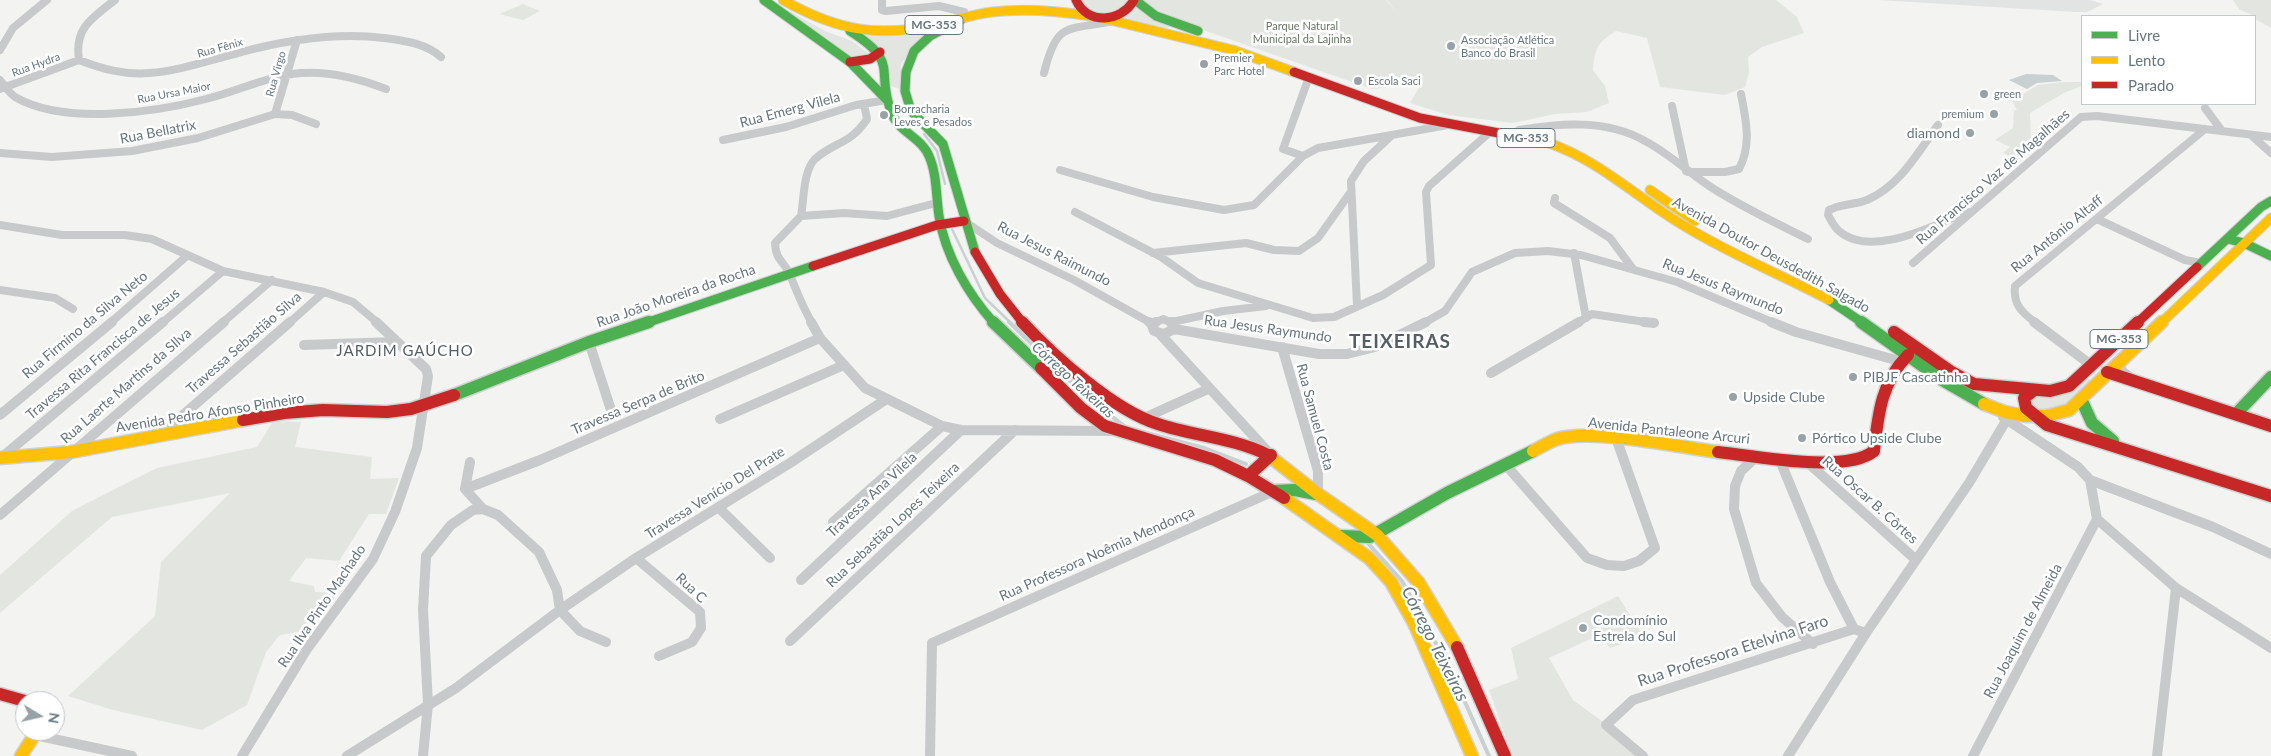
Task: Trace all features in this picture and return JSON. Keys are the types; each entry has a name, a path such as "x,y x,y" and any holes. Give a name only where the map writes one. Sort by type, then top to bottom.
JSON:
{"main road":[{"path":"764,0 806,29 830,50 850,62 887,94 900,93 908,113 917,122 923,123"},
{"name":"MG-353","path":"783,0 820,22 850,31 886,33 906,31 999,7 1049,5 1070,0"},
{"name":"MG-353","path":"802,0 833,19 866,25 899,25 968,14 1049,10 1112,18 1128,12 1132,8 1134,0"},
{"path":"1076,0 1076,7 1079,11 1102,18"},
{"name":"Avenida Doutor Deusdedith Salgado","path":"1134,0 1156,16 1407,106 1458,120 1562,139 1585,148 1623,171 1692,219 1825,288 1964,379 1991,387 2020,390"},
{"path":"968,14 921,42 910,55 904,75 908,106 946,148 964,221 980,261 1005,301 1076,372 1102,394 1142,419 1254,448 1271,455 1318,494 1376,533 1416,578 1456,644 1505,756"},
{"name":"Avenida Doutor Deusdedith Salgado","path":"1102,18 1233,50 1420,118 1448,125 1547,142 1577,153 1604,169 1687,228 1763,265 1847,311 1904,358 2008,417 2037,419"},
{"path":"1162,32 1177,24"},
{"path":"850,31 870,43 880,52 888,72 887,94 897,123 924,146 930,156 941,225 957,267 982,308 1081,408 1106,426 1215,460 1248,476 1274,491 1369,558 1391,582 1428,651 1472,756"},
{"path":"850,62 870,58 880,52"},
{"path":"936,203 957,198"},
{"name":"MG-353","path":"2020,390 2050,391 2069,386 2261,207 2271,201"},
{"name":"MG-353","path":"2037,419 2054,417 2069,410 2117,362 2271,218"},
{"path":"941,225 964,221"},
{"name":"Rua João Moreira da Rocha","path":"424,406 518,372 588,342 789,273 941,225"},
{"path":"2228,239 2244,243 2271,256"},
{"path":"1904,358 1920,357 1951,376 1976,387 2016,393 2020,390"},
{"name":"Avenida Pantaleone Arcuri","path":"1376,533 1447,493 1505,464 1557,440 1575,436 1616,438 1675,448 1806,461 1851,461 1865,458 1874,451 1882,393 1904,358"},
{"path":"2107,372 2271,426"},
{"path":"2236,414 2271,377"},
{"path":"2033,391 2024,398 2024,402 2030,414 2046,424 2271,496"},
{"path":"2081,399 2086,414 2099,432 2126,449"},
{"name":"Avenida Pedro Afonso Pinheiro","path":"0,458 71,452 284,414 323,410 387,412 424,406"},
{"path":"1248,476 1271,455"},
{"path":"1274,491 1295,490 1318,494"},
{"path":"1340,536 1370,537 1376,533"},
{"path":"0,694 15,699"},
{"path":"21,756 31,741"}],"street":[{"path":"0,50 9,34 21,20 47,0"},
{"path":"80,60 76,49 78,36 91,20 115,0"},
{"path":"882,0 882,10 886,11 939,6 968,14"},
{"name":"Avenida Doutor Deusdedith Salgado","path":"1044,73 1050,47 1062,32 1102,18"},
{"name":"Rua Fênix","path":"80,60 98,69 124,74 149,73 182,69 258,47 333,35 369,35 404,40 434,50 441,57"},
{"name":"Rua Virgo","path":"275,114 297,40"},
{"name":"Rua Hydra","path":"1,85 80,60"},
{"name":"Rua Ursa Maior","path":"1,85 32,105 64,112 95,114 168,107 205,99 250,84 286,75 341,74 360,78 386,88"},
{"path":"1303,156 1283,149 1308,77"},
{"name":"Rua Emerg Vilela","path":"723,140 786,127 864,104 887,94"},
{"path":"1687,172 1725,172 1740,169 1746,159 1748,142 1741,94"},
{"path":"864,104 867,119 858,133 814,160 808,173 801,216 775,243 776,256 789,273 796,295 820,338 865,388 885,400 942,426 961,430 1120,431"},
{"path":"1672,106 1687,172"},
{"path":"2205,108 2222,131"},
{"name":"Rua Bellatrix","path":"0,153 52,157 132,151 198,138 275,114 292,115 316,124"},
{"name":"Rua Francisco Vaz de Magalhães","path":"1913,263 2081,117 2097,116 2271,137"},
{"path":"1420,118 1423,131"},
{"path":"1060,170 1153,197 1224,210 1254,205 1303,156 1318,148 1390,137 1448,125"},
{"path":"1938,125 1900,177 1867,200 1834,207 1829,210 1828,215 1840,232 1856,239 1874,242 1889,241 1974,210"},
{"path":"1519,130 1536,126 1594,126 1620,129 1645,140 1687,172 1725,196 1808,239"},
{"name":"Rua Antônio Altaff","path":"2091,365 2024,314 2014,298 2015,286 2205,129"},
{"path":"1075,212 1152,253 1198,283 1233,296 1274,305 1313,318 1334,317 1391,290 1431,265 1426,192 1429,186 1490,132"},
{"path":"2251,135 2271,152"},
{"path":"1357,306 1350,193 1351,180 1364,162 1390,137"},
{"path":"1152,253 1246,243 1274,250 1299,251 1318,238 1350,193"},
{"path":"1555,198 1554,204 1610,238 1634,269"},
{"path":"801,216 844,213 887,216 936,203"},
{"path":"2097,219 2198,266"},
{"name":"Rua Jesus Raimundo","path":"964,221 998,243 1074,280 1153,324"},
{"path":"0,225 62,235 125,235 152,239 223,271 324,292 353,302 370,315 426,369 428,376 424,406"},
{"name":"Rua Jesus Raymundo","path":"1173,326 1282,347 1329,354 1347,354 1375,347 1444,311 1472,272 1516,253 1548,251 1574,253 1678,282 1796,332 1904,358"},
{"path":"1574,253 1586,318"},
{"name":"Rua Firmino da Silva Neto","path":"0,414 80,350 188,255"},
{"name":"Travessa Rita Francisca de Jesus","path":"0,458 223,271"},
{"name":"Rua Laerte Martins da SIlva","path":"0,515 272,280"},
{"path":"0,290 55,298 73,309"},
{"name":"Travessa Sebastião Silva","path":"160,435 324,292"},
{"path":"1160,334 1167,334 1173,326 1223,311 1274,305"},
{"path":"1491,373 1592,314 1654,323"},
{"path":"1173,326 1163,319 1153,324 1154,331 1160,334 1271,455"},
{"name":"Travessa Serpa de Brito","path":"465,489 540,460 820,338"},
{"path":"304,344 396,342"},
{"path":"588,342 610,410"},
{"name":"Rua Samuel Costa","path":"1282,347 1318,471 1318,494"},
{"path":"2117,362 2123,372 2139,383"},
{"path":"720,419 844,365"},
{"path":"1142,419 1208,388"},
{"name":"Travessa Venício Del Prate","path":"560,610 636,558 790,463 885,400"},
{"name":"Rua Ilva Pinto Machado","path":"242,756 307,649 374,559 395,512 417,448 424,406"},
{"path":"1788,756 1915,559 1969,483 2008,417 2078,467 2090,480 2213,527 2271,554"},
{"path":"833,522 942,426"},
{"name":"Travessa Ana Vilela","path":"801,580 961,430"},
{"name":"Rua Sebastião Lopes Teixeira","path":"790,641 1015,430"},
{"path":"1505,464 1587,558 1606,566 1621,568 1634,564 1656,548 1616,438"},
{"path":"1757,456 1741,471 1735,486 1734,509 1747,556 1756,584 1782,617 1813,644"},
{"path":"1779,458 1830,582 1854,629 1866,633"},
{"name":"Rua Oscar B. Côrtes","path":"1806,461 1915,559"},
{"path":"470,462 465,489 478,501 478,510"},
{"path":"2090,480 2097,519 2176,588 2271,648"},
{"name":"Rua Professora Noêmia Mendonça","path":"930,756 932,642 1274,491"},
{"path":"718,507 770,558"},
{"path":"422,756 428,704 423,610 426,556 451,525 478,510 498,515 539,552 557,590 560,610 578,632 587,638 606,642"},
{"name":"Rua Joaquim de Almeida","path":"1973,756 2097,519"},
{"name":"Rua C","path":"636,558 700,612 701,628 692,642 658,656"},
{"path":"2157,756 2176,588"},
{"path":"347,756 491,662 560,610"},
{"name":"Rua Professora Etelvina Faro","path":"1643,756 1606,724 1633,700 1813,644 1854,629"},
{"path":"65,740 132,756"}],"shaded area":[{"path":"1878,0 2090,0 2103,4 2087,12 2075,12"},
{"path":"2026,74 2053,75 2062,81 2037,83 2027,89 2009,80"}],"green space":[{"path":"1079,0 1132,0 1126,11 1102,17 1086,13"},
{"name":"Parque Natural Municipal da Lajinha","path":"1138,0 1386,0 1397,13 1387,0 1776,0 1797,17 1804,33 1762,47 1748,57 1749,73 1745,87 1725,95 1660,87 1647,38 1616,31 1598,47 1593,70 1605,86 1609,103 1587,112 1555,114 1513,123 1448,115 1410,103 1420,86 1414,84 1372,89 1166,17"},
{"path":"2233,0 2271,0 2271,28 2256,20 2256,15 2240,10"},
{"path":"1136,1 1175,24 1161,31 1113,17"},
{"path":"523,4 540,11 523,20 499,14"},
{"path":"791,12 825,31 852,41 872,56 853,59 846,56 789,13"},
{"path":"929,30 914,44 901,65 900,89 890,86 889,70 881,51 864,36"},
{"path":"2081,82 2081,86 2064,93 2030,113 2031,143 2011,157 2003,153 2010,147 1995,140 2013,128 2014,110 2017,110 2012,101 2038,85"},
{"path":"2087,378 2091,380 2057,410 2037,414 2031,403 2035,395 2069,393"},
{"path":"273,421 301,422 295,447 372,457 370,479 399,478 386,514 369,514 339,561 306,558 289,581 314,586 315,592 337,593 322,617 313,615 298,632 280,635 266,652 247,705 202,730 113,710 68,696 155,616 161,562 230,493 112,517 0,613 0,575 72,511 157,468 257,447"},
{"path":"1618,596 1644,637 1610,648 1599,635 1549,658 1573,700 1650,756 1512,756 1489,690 1518,679 1511,648"}],"waterway":[{"name":"Córrego Teixeiras","path":"924,134 937,151 945,184"},
{"name":"Córrego Teixeiras","path":"952,229 985,298 1011,323"},
{"name":"Córrego Teixeiras","path":"1009,322 1090,400 1127,428 1204,448 1246,464"},
{"name":"Córrego Teixeiras","path":"1366,541 1402,581 1452,673 1489,756"}],"traffic: fast":[{"path":"764,0 850,62 887,100"},
{"path":"1135,0 1156,16 1198,31"},
{"path":"962,19 930,36 914,51 906,72 905,91 911,111 943,144 975,252"},
{"path":"850,31 867,42 883,60 887,100 892,115 900,127 923,145 930,157 933,166 942,232 967,287 991,320 1041,368"},
{"path":"2197,267 2261,207 2271,201"},
{"path":"2228,239 2244,243 2271,256"},
{"path":"454,395 589,342 813,266"},
{"path":"1829,300 1944,381 1984,404"},
{"path":"2236,414 2271,377"},
{"path":"2081,399 2092,423 2113,441"},
{"path":"1340,536 1370,537 1447,493 1533,451"},
{"path":"1274,491 1295,490 1316,494"}],"traffic: slow":[{"path":"783,0 822,20 858,30 877,32 917,29 979,14 1017,10 1091,16"},
{"path":"1102,18 1233,50 1294,72"},
{"path":"1546,142 1566,149 1602,168 1668,216 1702,237 1829,300"},
{"path":"1650,190 1695,221"},
{"path":"1984,404 2016,415 2037,417 2058,414 2069,410 2271,218"},
{"path":"0,458 71,452 243,420"},
{"path":"1533,451 1557,439 1575,436 1616,438 1718,452"},
{"path":"1268,455 1318,494 1377,535 1419,583 1457,647"},
{"path":"1284,498 1369,558 1391,582 1414,623 1472,756"},
{"path":"21,756 31,741"}],"traffic: jam":[{"path":"1076,0 1086,14 1104,18 1123,14 1130,8 1134,0"},
{"path":"850,62 870,59 880,52"},
{"path":"1294,72 1420,118 1546,142"},
{"path":"813,266 937,225 964,221"},
{"path":"975,252 986,274 1000,294 1032,332 1069,366 1130,412 1156,424 1254,448 1268,455"},
{"path":"1894,332 1950,371 1974,384 2033,391 2050,391 2069,386 2197,267"},
{"path":"1718,452 1815,462 1853,461 1866,457 1874,451 1879,412 1886,387 1891,375 1908,355"},
{"path":"1041,368 1081,408 1105,426 1215,460 1248,476 1284,498"},
{"path":"2107,372 2271,426"},
{"path":"2033,391 2024,398 2026,408 2047,425 2271,496"},
{"path":"243,420 284,413 323,410 387,412 411,409 454,395"},
{"path":"1248,476 1271,455"},
{"path":"1457,647 1505,756"},
{"path":"0,694 15,698"}],"place":[{"name":"Associação Atlética Banco do Brasil","path":"1451,46"},
{"name":"Premier Parc Hotel","path":"1204,64"},
{"name":"Escola Saci","path":"1358,81"},
{"name":"green","path":"1984,94"},
{"name":"premium","path":"1994,114"},
{"name":"Borracharia Leves e Pesados","path":"884,115"},
{"name":"diamond","path":"1970,133"},
{"name":"PIBJF Cascatinha","path":"1853,377"},
{"name":"Upside Clube","path":"1733,397"},
{"name":"Pórtico Upside Clube","path":"1802,438"},
{"name":"Condomínio Estrela do Sul","path":"1583,628"}],"district":[{"name":"TEIXEIRAS","path":"1400,342"},
{"name":"JARDIM GAÚCHO","path":"405,351"}]}
